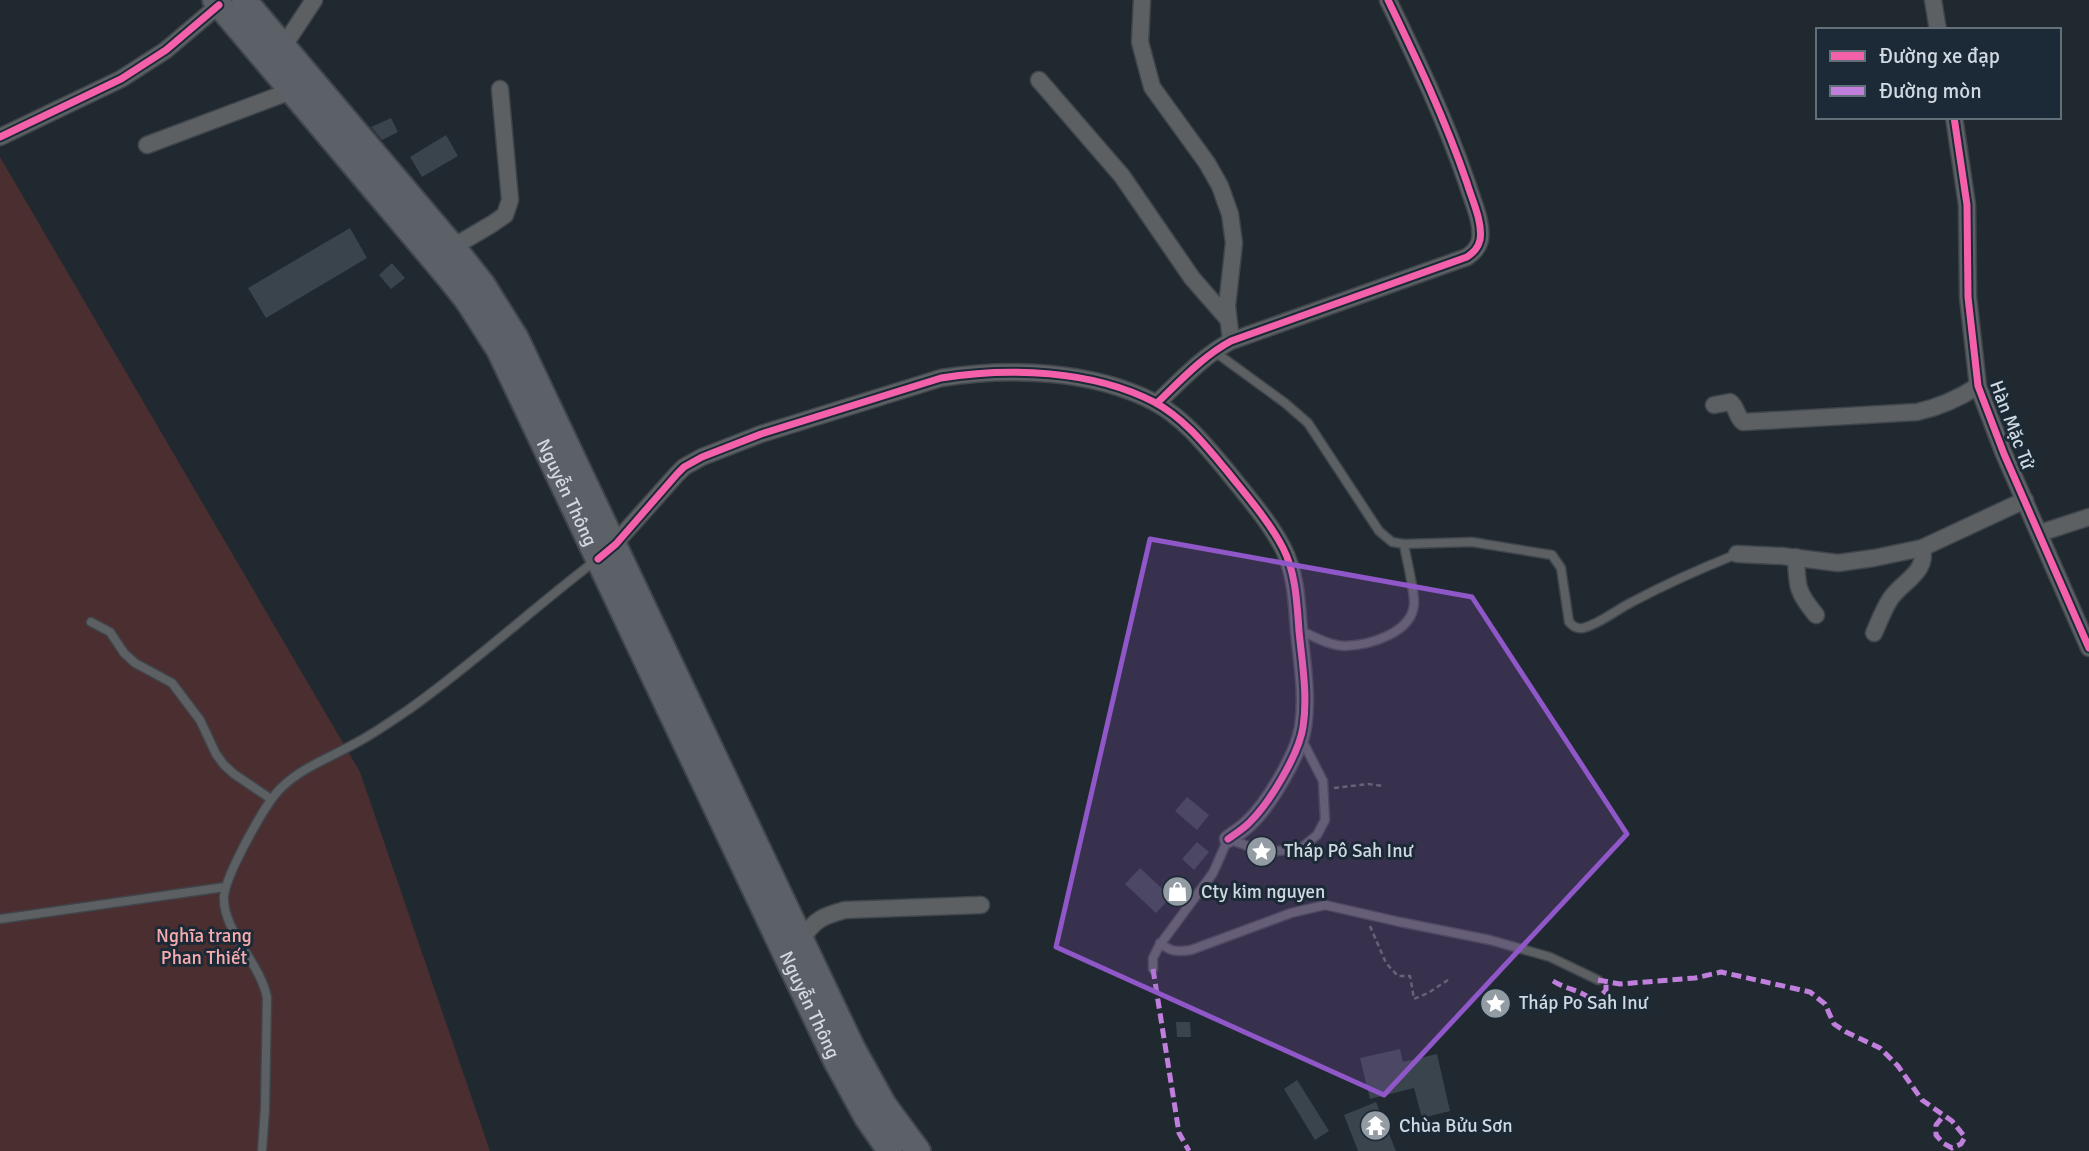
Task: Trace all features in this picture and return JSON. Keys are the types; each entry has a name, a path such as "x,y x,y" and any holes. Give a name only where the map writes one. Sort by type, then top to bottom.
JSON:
{"main road":[{"name":"Nguyễn Thông","path":"244,0 453,247 489,293 516,338 607,552 836,1061 867,1118 890,1151"},
{"name":"Nguyễn Thông","path":"217,2 447,275 483,323 607,552 802,939 868,1078 918,1151"}],"street":[{"path":"283,47 314,0"},
{"path":"1142,0 1140,42 1152,87 1207,163 1228,206 1234,243 1227,290 1227,318 1231,341"},
{"path":"1157,403 1214,351 1231,341 1467,257 1477,248 1480,238 1478,218 1453,142 1428,82 1388,0"},
{"path":"1933,0 1938,28"},
{"path":"0,137 132,73 166,50 217,2"},
{"path":"1039,80 1122,176 1192,278 1227,318"},
{"path":"453,247 505,215 510,200 500,89"},
{"path":"147,145 291,90"},
{"name":"Hàn Mặc Tử","path":"1954,119 1966,192 1968,297 1978,386 2089,648"},
{"path":"607,552 677,474 702,457 761,434 941,378 968,373 1071,376 1115,386 1157,403 1188,428 1206,447 1283,547 1297,600 1304,712 1301,738 1291,763 1259,811 1249,823 1228,839"},
{"path":"1714,405 1730,402 1743,422 1917,412 1939,407 1978,386"},
{"path":"1737,554 1838,563 1874,558 1922,548 2025,500"},
{"path":"2039,533 2089,517"},
{"path":"1874,633 1892,597 1921,565 1922,548"},
{"path":"1796,558 1797,585 1816,615"},
{"path":"802,939 811,925 825,916 845,910 981,905"}],"lane":[{"path":"1214,351 1308,423 1379,531 1392,542 1472,542 1552,555 1561,568 1569,622 1574,627 1580,629 1592,625 1634,601 1737,554"},
{"path":"1299,630 1322,641 1344,646 1389,635 1401,628 1408,621 1414,604 1404,544"},
{"path":"262,1151 267,998 263,983 224,905 225,887 234,865 271,799 294,775 358,742 410,708 607,552"},
{"path":"91,622 110,632 124,653 135,663 172,683 200,720 224,765 271,799"},
{"path":"1153,969 1153,958 1160,943 1213,873 1228,839 1265,852 1300,849 1317,835 1325,820 1323,781 1301,738"},
{"path":"0,919 225,887"},
{"path":"1160,943 1177,953 1192,950 1299,911 1325,905 1490,940 1550,957 1598,980"}],"path":[{"path":"1338,787 1368,784 1383,786"},
{"path":"1367,915 1373,936 1386,963 1398,976 1410,975 1414,999 1451,978"}],"highlighted area":[{"path":"1150,539 1472,597 1627,834 1384,1095 1056,947"}],"green space":[{"name":"Nghĩa trang Phan Thiết","path":"0,157 360,772 490,1151 0,1151"}],"building":[{"path":"391,118 398,132 382,140 371,127"},
{"path":"446,135 458,156 422,177 410,157"},
{"path":"350,228 367,258 266,318 248,288"},
{"path":"392,263 405,278 391,289 379,275"},
{"path":"1187,797 1209,815 1197,830 1175,811"},
{"path":"1197,842 1209,852 1194,870 1182,859"},
{"path":"1140,868 1171,897 1156,913 1125,884"},
{"path":"1176,1022 1190,1022 1191,1037 1177,1037"},
{"path":"1400,1049 1403,1062 1437,1054 1450,1111 1422,1118 1414,1088 1370,1099 1360,1058"},
{"path":"1297,1080 1329,1131 1315,1140 1284,1089"},
{"path":"1376,1102 1396,1151 1358,1151 1344,1115"}],"marked path":[{"path":"1153,969 1179,1133 1189,1151"},
{"path":"1598,980 1620,984 1695,978 1721,972 1810,992 1825,1004 1834,1024 1880,1048 1898,1066 1922,1100 1952,1121 1965,1137 1961,1144 1952,1148 1936,1135 1936,1125 1944,1115"},
{"path":"1553,981 1585,995 1595,1003 1606,990 1606,982"}],"cycle path":[{"path":"1157,403 1201,361 1231,341 1467,257 1477,248 1481,233 1479,219 1458,159 1430,90 1388,0"},
{"path":"0,137 121,79 166,50 219,5"},
{"path":"1954,119 1967,205 1968,297 1978,386 2004,454 2089,648"},
{"path":"598,559 616,544 684,467 702,457 761,434 941,378 1022,372 1077,377 1130,391 1165,409 1194,433 1257,508 1283,548 1291,568 1305,691 1303,727 1296,751 1265,804 1249,823 1228,839"}],"place":[{"name":"Tháp Pô Sah Inư","path":"1261,851"},
{"name":"Cty kim nguyen","path":"1178,892"},
{"name":"Tháp Po Sah Inư","path":"1496,1003"},
{"name":"Chùa Bửu Sơn","path":"1376,1126"}]}
